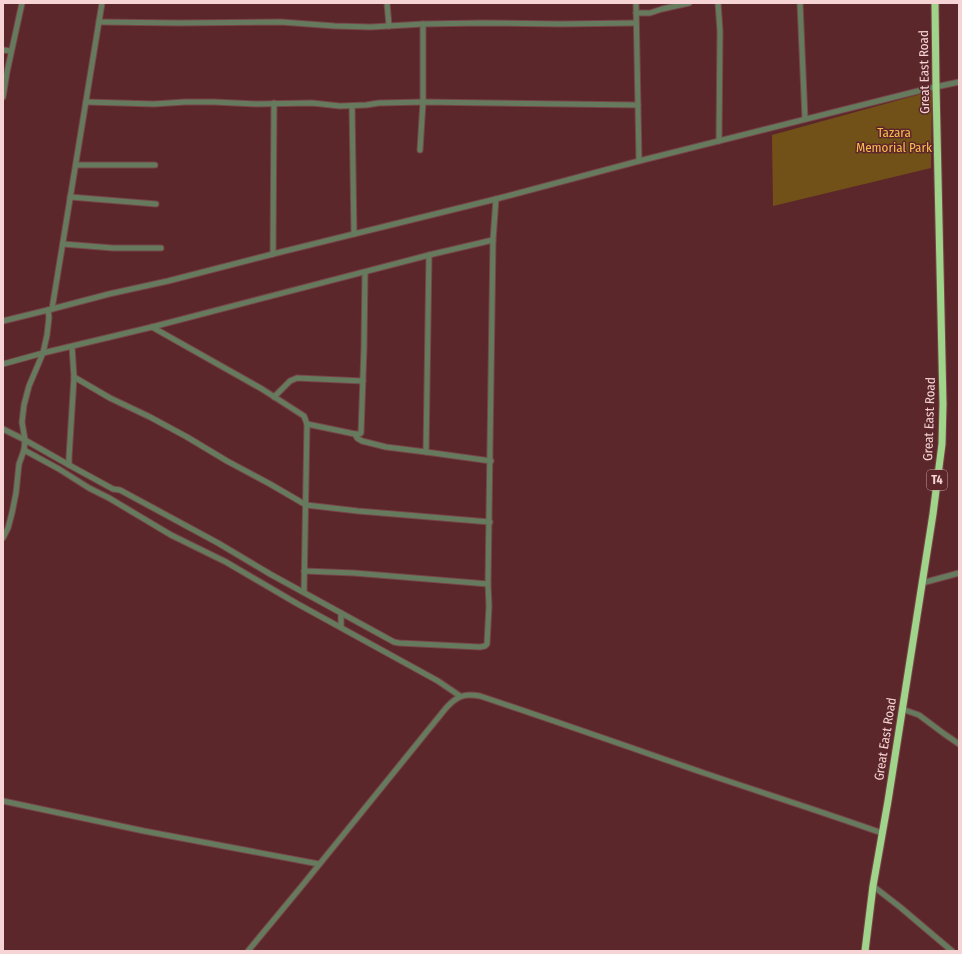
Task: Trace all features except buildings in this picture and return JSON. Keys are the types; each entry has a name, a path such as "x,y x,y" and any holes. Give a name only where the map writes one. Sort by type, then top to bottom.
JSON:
{"highway":[{"name":"Great East Road","path":"865,951 873,886 922,583 938,473 943,425 935,3"}],"street":[{"path":"3,97 22,3"},
{"path":"3,538 8,528 12,513 19,464 24,450 25,440 22,422 24,405 29,386 43,353 47,335 102,3"},
{"path":"387,3 389,26"},
{"path":"636,3 639,161"},
{"path":"636,13 650,13 689,3"},
{"path":"718,3 720,31 719,141"},
{"path":"800,3 805,120"},
{"path":"99,22 281,22 335,26 482,23 636,23"},
{"path":"420,150 423,102 423,24"},
{"path":"3,50 11,52"},
{"path":"3,321 496,199 639,161 959,82"},
{"path":"86,102 154,104 185,102 274,104 312,103 340,106 423,102 638,105"},
{"path":"273,254 274,104"},
{"path":"352,106 354,234"},
{"path":"76,165 155,165"},
{"path":"70,197 156,204"},
{"path":"3,429 113,489 120,490 394,642 473,647 485,646 487,644 489,606 488,584 496,199"},
{"path":"3,364 429,255 494,240"},
{"path":"63,244 112,248 161,248"},
{"path":"426,452 429,255"},
{"path":"307,424 355,434 361,433 365,272"},
{"path":"152,327 274,397 304,416 307,424 304,592"},
{"path":"69,465 74,377 72,347"},
{"path":"74,377 309,506 490,522"},
{"path":"274,397 290,381 297,378 363,381"},
{"path":"355,434 357,438 362,441 386,447 491,461"},
{"path":"24,450 171,535 226,562 296,603 438,681 460,696"},
{"path":"304,571 354,573 488,584"},
{"path":"922,583 959,573"},
{"path":"341,613 341,627"},
{"path":"248,951 446,708 453,700 460,696 471,694 480,696 882,833"},
{"path":"902,709 919,715 959,744"},
{"path":"3,801 94,821 319,864"},
{"path":"873,886 952,951"}],"green space":[{"name":"Tazara Memorial Park","path":"932,91 931,168 773,206 772,135"}]}
